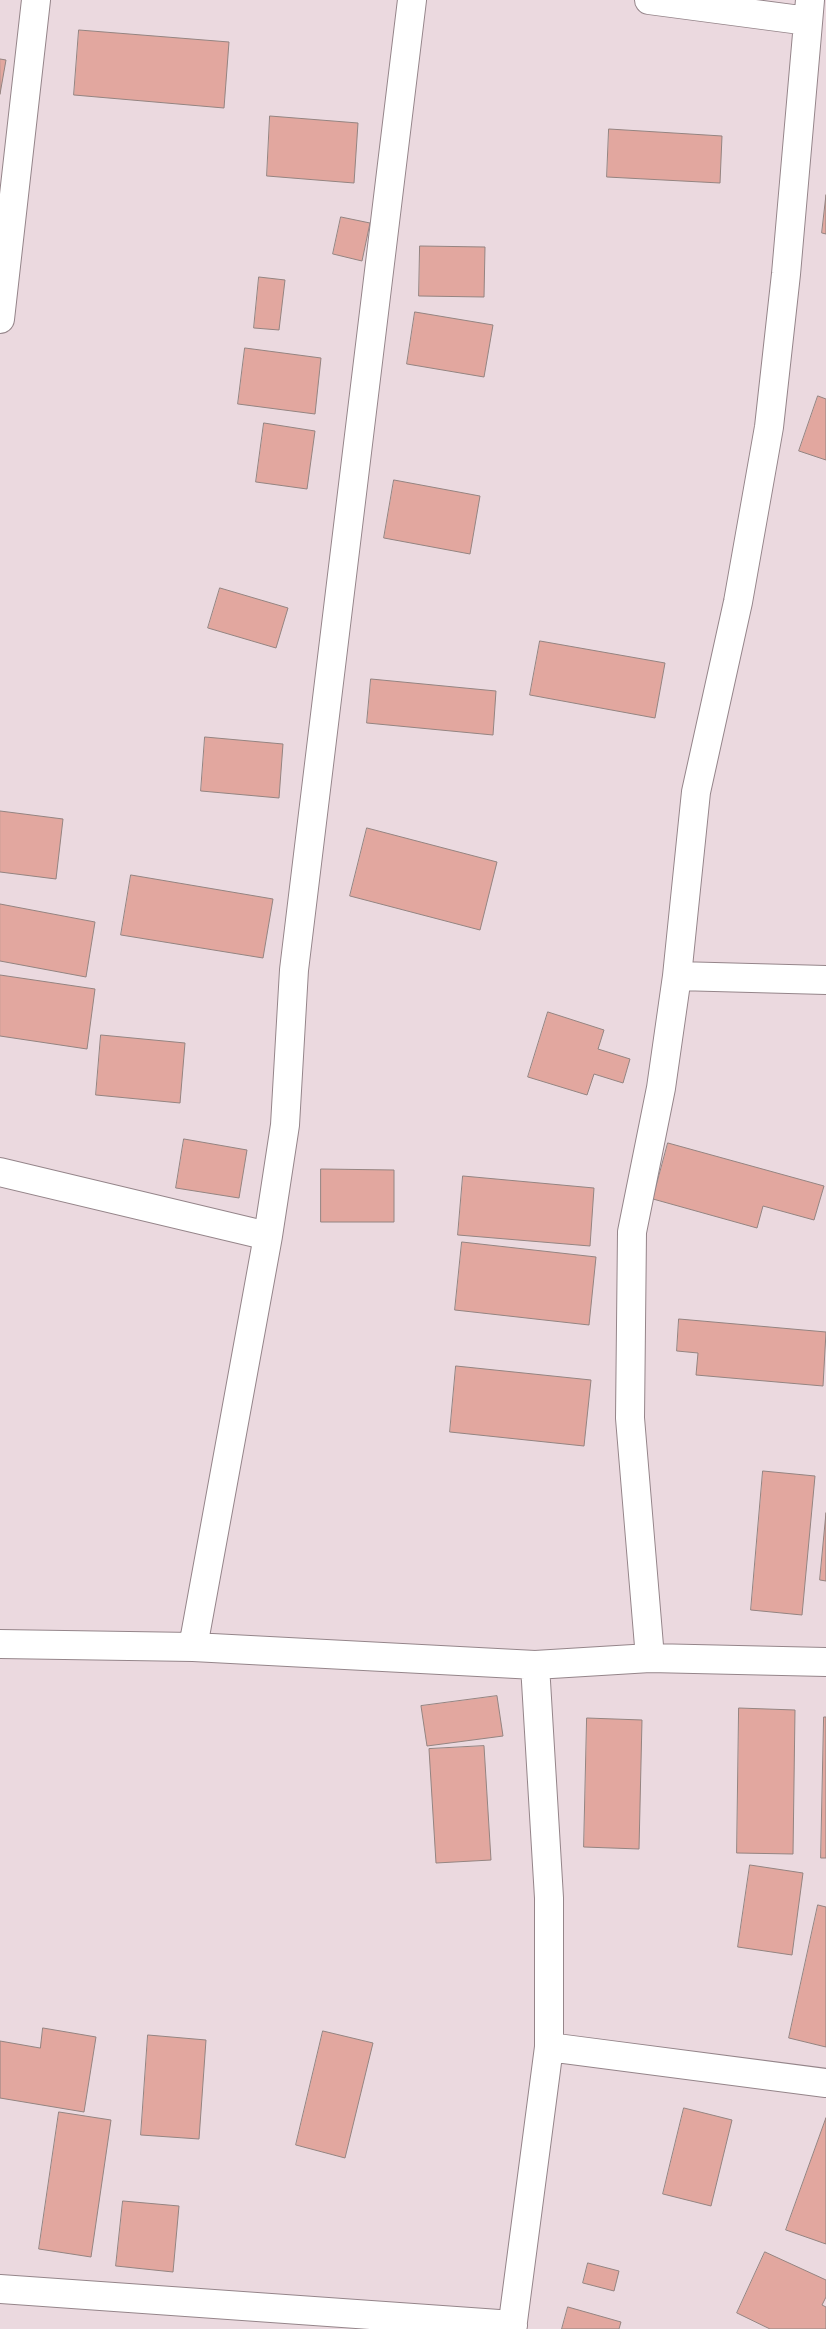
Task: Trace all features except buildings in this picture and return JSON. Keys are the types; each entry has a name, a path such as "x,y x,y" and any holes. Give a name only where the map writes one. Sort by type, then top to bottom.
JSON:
{"street":[{"path":"0,320 36,0"},
{"path":"193,1647 268,1236 285,1124 295,960 412,0"},
{"path":"649,0 809,11 786,274 769,427 738,602 696,792 677,976 661,1088 632,1232 630,1418 650,1658"},
{"path":"677,976 826,980"},
{"path":"0,1172 268,1236"},
{"path":"0,1644 193,1647 535,1664 650,1658 826,1662"},
{"path":"0,2289 512,2327 549,2047 549,1898 535,1664"},
{"path":"549,2047 826,2083"}]}
